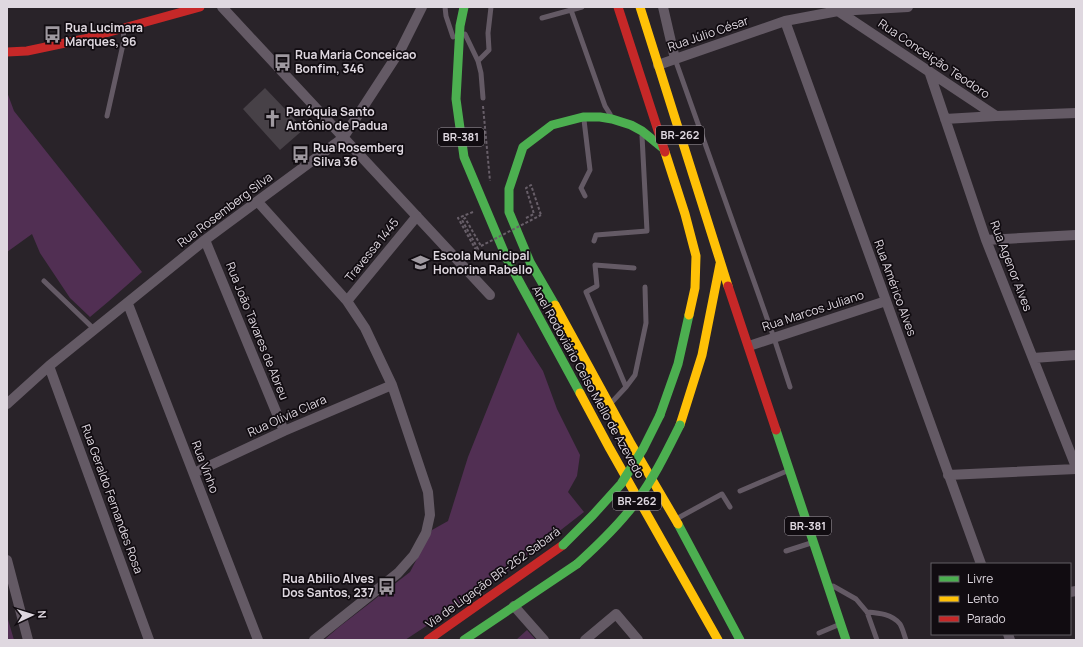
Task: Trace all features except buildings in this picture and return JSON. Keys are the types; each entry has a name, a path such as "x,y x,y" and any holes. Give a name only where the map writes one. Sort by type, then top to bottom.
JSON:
{"main road":[{"path":"7,52 27,50 84,39 200,7"},
{"name":"Anel Rodoviário Celso Mello de Azevedo","path":"464,7 460,26 456,99 464,157 507,259 610,449 718,640"},
{"name":"Via de Ligação BR-262 Sabará","path":"428,640 563,545 593,515 621,484 642,449 660,415 678,364 696,288 696,256 685,214 618,7"},
{"name":"BR-262","path":"464,640 577,564 609,534 636,502 663,461 680,425 702,355 720,262 640,7"},
{"path":"664,149 642,131 631,125 612,119 583,117 552,125 523,147 509,189 509,212 534,268 675,519 740,640"},
{"name":"BR-381","path":"720,262 846,640"}],"street":[{"path":"222,7 490,295"},
{"name":"Rua Rosemberg Silva","path":"7,404 49,366 128,304 205,240 343,138 401,49 422,7"},
{"path":"663,7 675,59"},
{"name":"Rua Júlio César","path":"658,65 785,21 839,9 908,7"},
{"name":"Rua Conceição Teodoro","path":"839,9 996,116"},
{"name":"Rua Américo Alves","path":"785,21 981,563"},
{"name":"Rua Agenor Alves","path":"929,71 986,240 1076,468"},
{"name":"Rua Conceição Teodoro","path":"945,119 1076,113"},
{"path":"258,202 347,301 365,328 392,385 428,492 430,515 426,533 414,555 398,573 314,640"},
{"name":"Travessa 1445","path":"347,301 417,216"},
{"path":"986,240 1076,235"},
{"name":"Rua João Tavares de Abreu","path":"205,240 284,431"},
{"name":"Rua Marcos Juliano","path":"749,346 886,301"},
{"name":"Rua Vinho","path":"128,304 258,640"},
{"path":"1033,358 1076,355"},
{"name":"Rua Geraldo Fernandes Rosa","path":"49,366 149,640"},
{"name":"Rua Olívia Clara","path":"194,473 284,431 392,385"},
{"path":"948,474 1076,468"},
{"path":"7,560 28,640"},
{"path":"514,606 544,640"},
{"path":"584,640 616,614 638,640"}],"lane":[{"path":"445,7 446,16 459,52"},
{"path":"478,61 489,50 488,33 491,7"},
{"path":"542,18 582,7"},
{"path":"571,10 605,106 612,119"},
{"path":"460,26 478,61 481,73 483,98"},
{"path":"107,116 124,40 123,28"},
{"path":"675,59 790,387"},
{"path":"583,117 590,170 580,188 585,196"},
{"path":"594,241 596,235 647,231 642,131"},
{"path":"626,387 586,292 597,286 595,265 634,268"},
{"path":"44,281 95,330"},
{"path":"610,404 635,375 639,349 646,323 645,287"},
{"path":"740,491 790,470"},
{"path":"675,519 722,494 730,507"},
{"path":"786,551 814,542"},
{"path":"827,583 856,599 867,612 878,640"},
{"path":"867,612 883,613 892,617 900,625 906,640"},
{"path":"819,633 841,624"}],"path":[{"path":"483,98 490,186"},
{"path":"485,208 458,218 476,250 478,249 462,220 465,218 481,246 540,215 531,185 526,188 534,214 514,224"}],"shaded area":[{"path":"7,92 14,111 142,272 90,317 70,298 40,253 32,234 7,252"},
{"path":"518,332 543,371 557,409 580,455 577,476 568,492 584,512 495,581 405,640 324,640 410,572 432,530 448,521 468,457"},
{"path":"7,616 14,640 7,640"},
{"path":"527,630 536,640 516,640"}],"traffic: fast":[{"path":"464,7 460,26 456,99 464,157 507,259 580,393"},
{"path":"555,305 530,262 509,212 509,189 523,147 552,125 583,117 600,117 631,125 642,131 664,149"},
{"path":"660,415 678,364 689,315"},
{"path":"563,545 621,484 643,449 660,415"},
{"path":"577,564 623,519 643,493 680,425"},
{"path":"776,430 846,640"},
{"path":"678,524 740,640"},
{"path":"464,640 577,564"}],"traffic: slow":[{"path":"640,7 728,286"},
{"path":"665,152 685,214 696,256 695,288 689,315"},
{"path":"680,425 702,355 720,264"},
{"path":"555,305 630,442 678,524"},
{"path":"580,393 718,640"}],"traffic: jam":[{"path":"7,52 27,51 84,39 200,7"},
{"path":"618,7 665,152"},
{"path":"728,286 776,430"},
{"path":"428,640 563,545"}],"place":[{"name":"Rua Lucimara Marques, 96","path":"52,35"},
{"name":"Rua Maria Conceicao Bonfim, 346","path":"282,62"},
{"name":"Paróquia Santo Antônio de Padua","path":"273,119"},
{"name":"Rua Rosemberg Silva 36","path":"300,155"},
{"name":"Escola Municipal Honorina Rabello","path":"420,263"},
{"name":"Rua Abilio Alves Dos Santos, 237","path":"387,586"}]}
